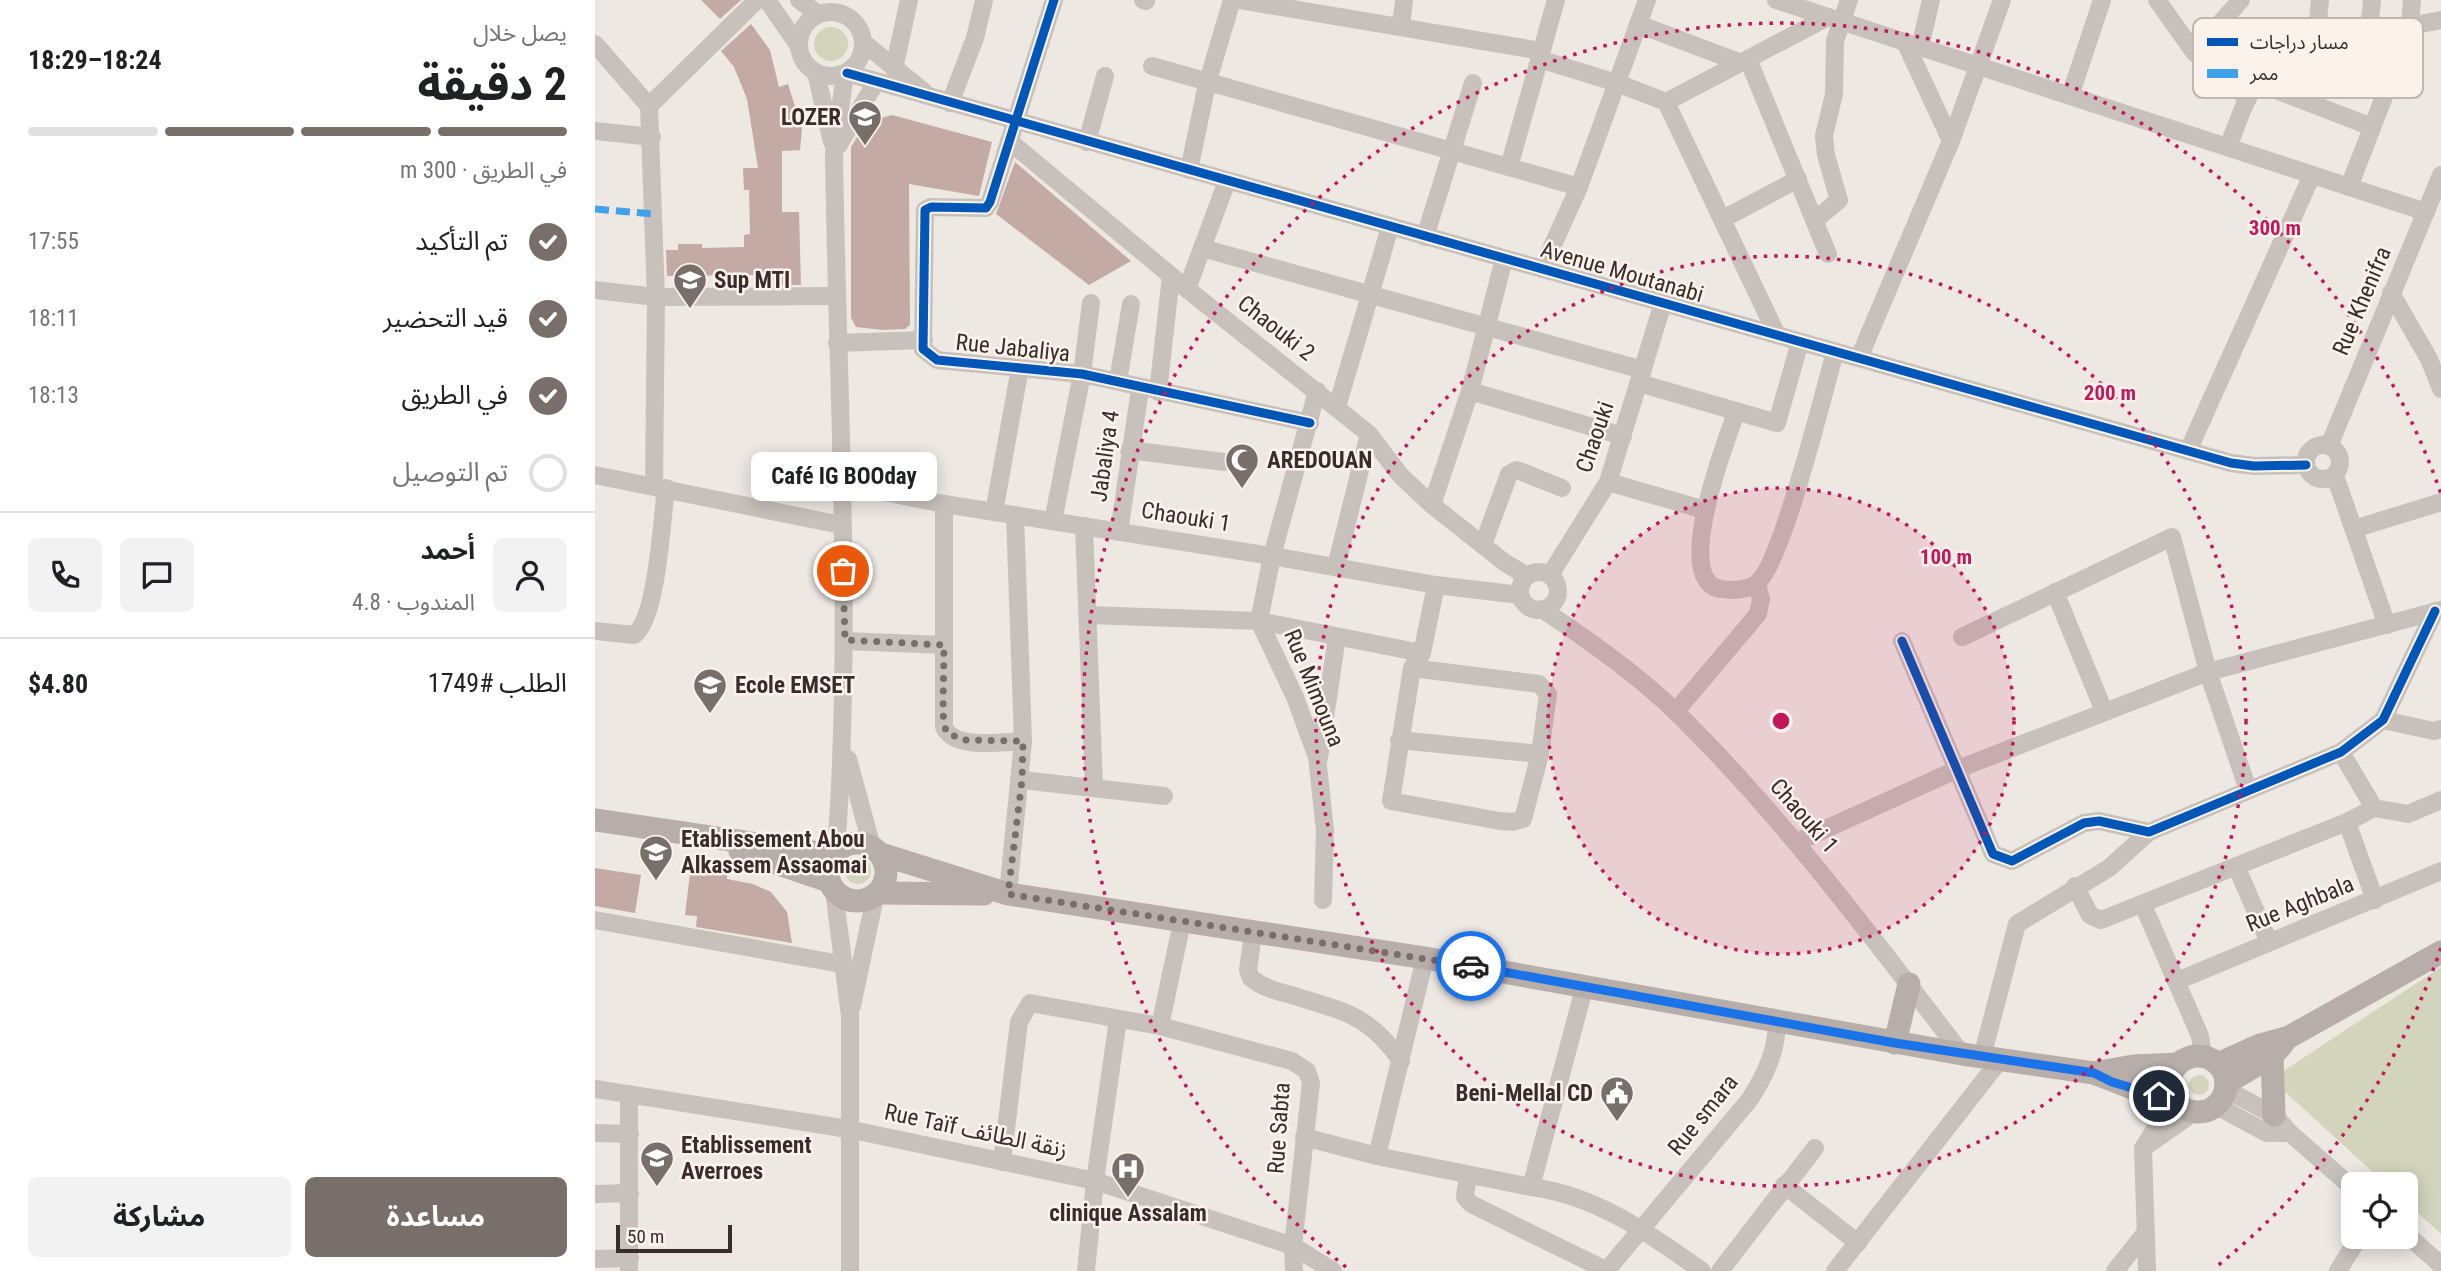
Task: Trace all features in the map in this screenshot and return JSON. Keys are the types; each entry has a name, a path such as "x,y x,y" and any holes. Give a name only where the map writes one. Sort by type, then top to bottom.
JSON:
{"main road":[{"path":"595,820 834,854 857,843 1008,894 1425,958 1895,1043 2094,1073 2145,1093 2204,1089 2272,1056 2290,1037"},
{"path":"697,836 832,886"},
{"path":"876,850 887,878 877,895"},
{"path":"834,854 828,872 832,886 841,897 858,902 877,895 1008,894"},
{"path":"2204,1089 2260,1045 2290,1037 2441,952"},
{"path":"1895,1043 1909,984"},
{"path":"2094,1073 2133,1066 2178,1064 2194,1056 2204,1089"},
{"path":"2272,1056 2276,1097 2274,1115"},
{"path":"2178,1064 2171,1079 2204,1089"}],"street":[{"path":"649,106 757,0"},
{"path":"767,0 798,45 803,62 816,74 828,77 846,74"},
{"path":"799,0 823,9 847,8 864,43 931,98"},
{"path":"894,69 909,0"},
{"path":"950,103 975,38 984,0"},
{"path":"1009,141 1054,0"},
{"path":"1189,170 1207,84 1233,0"},
{"path":"1239,0 1401,27 1540,55 1666,102 1777,335"},
{"path":"1401,27 1404,0"},
{"path":"1509,167 1556,0"},
{"path":"1542,270 1579,187 1647,0"},
{"path":"1666,102 1744,61 1835,19 1849,0"},
{"path":"1931,0 1912,44 1951,141"},
{"path":"1859,358 1951,141 2002,0"},
{"path":"2070,96 2102,0"},
{"path":"2225,18 2241,0"},
{"path":"2318,18 2320,0"},
{"path":"2370,18 2372,0"},
{"path":"2410,18 2412,0"},
{"path":"1784,1 2426,212"},
{"path":"2160,1 2193,50"},
{"path":"798,45 803,27 823,9"},
{"path":"1815,220 1839,200 1826,155 1824,136 1835,94 1835,19"},
{"path":"2423,22 2441,20"},
{"path":"1638,24 1744,61 1829,254"},
{"path":"834,854 844,740 845,640 839,483 834,152 846,74 861,58 864,43"},
{"path":"595,44 649,106 652,136 660,487 650,604 644,625 634,635 595,631"},
{"path":"1152,66 1207,84 1579,187"},
{"path":"816,74 834,152"},
{"name":"Avenue Moutanabi","path":"846,74 2188,451 2254,466 2306,465"},
{"path":"1087,142 1105,76"},
{"path":"834,152 876,82"},
{"path":"1425,237 1473,83"},
{"path":"2228,147 2248,98"},
{"path":"2277,98 2372,127"},
{"path":"2349,187 2383,98"},
{"path":"595,131 652,136"},
{"name":"Rue Jabaliya","path":"1009,141 986,208 931,207 925,210 923,349 937,360 1082,374 1310,423"},
{"name":"Chaouki 2","path":"1009,141 1187,289 1369,433 1400,475 1432,505 1504,562 1523,589"},
{"path":"2188,451 2312,175"},
{"name":"Rue Khenifra","path":"2329,446 2441,175"},
{"path":"1723,219 1798,179"},
{"path":"1187,289 1227,181"},
{"path":"1337,407 1367,295 1390,227"},
{"path":"1202,248 1367,295 1488,324 1641,376 1736,413 1777,424 1800,342"},
{"path":"1432,505 1469,391 1504,259"},
{"path":"1158,392 1171,276"},
{"path":"595,290 656,297 835,296"},
{"path":"2391,293 2428,359 2441,389"},
{"name":"Rue Jabaliya","path":"1053,521 1082,374 1091,303"},
{"name":"Chaouki","path":"1550,575 1608,482 1663,303"},
{"path":"1118,381 1131,304"},
{"name":"Rue Jabaliya","path":"837,343 923,340"},
{"path":"1736,413 1705,509 1700,554 1704,578 1714,588 1733,591 1757,584 1769,566 1805,464 1835,352"},
{"name":"Rue Jabaliya","path":"994,512 1020,368"},
{"name":"Jabaliya 4","path":"1119,532 1140,388"},
{"name":"Rue Mimouna","path":"1317,391 1272,556 1259,621 1296,697 1319,764 1325,830 1323,900"},
{"path":"1469,391 1623,436"},
{"path":"1336,567 1369,433"},
{"path":"2335,476 2318,479 2306,465 2312,449 2329,446 2341,459 2335,476 2386,625"},
{"path":"1129,450 1224,462"},
{"path":"1483,545 1509,474 1517,470 1562,488"},
{"path":"595,475 841,525"},
{"path":"1608,482 1705,509"},
{"name":"Chaouki 1","path":"839,483 944,504 1272,556 1436,586 1520,595 1523,589"},
{"path":"2354,529 2441,502"},
{"path":"944,504 944,727 953,737 1023,741"},
{"path":"1008,894 1022,780 1023,741 1015,515"},
{"path":"1084,526 1094,787"},
{"path":"1962,637 2172,537 2208,672 2248,790"},
{"path":"1536,572 1550,575 1557,586 1549,604 1531,608 1523,589 1536,572"},
{"path":"1675,711 1758,614 1761,599 1757,584"},
{"path":"1399,740 1540,754 1527,813 1519,821 1487,819 1391,801 1399,740 1436,586"},
{"path":"2055,592 2104,710"},
{"name":"Chaouki 1","path":"1549,604 1581,635 1675,711 1797,842 1909,984 1981,1057"},
{"path":"1797,842 1958,769 2104,710 2208,672 2438,611"},
{"path":"1835,1271 1859,1243 1981,1057 2017,925 2075,886 2109,868 2149,832 2341,752 2383,720 2438,611"},
{"name":"Rue Mimouna","path":"1088,615 1259,621 1337,637 1417,661 1539,684 1545,687 1548,694 1540,754"},
{"path":"1319,764 1337,637"},
{"path":"845,640 944,645"},
{"path":"1902,640 1993,854 2012,861 2084,823 2099,821 2149,832"},
{"path":"2383,720 2434,731 2441,729"},
{"path":"844,740 857,802 876,850"},
{"path":"2341,752 2374,808"},
{"path":"1022,780 1164,796"},
{"path":"2075,886 2094,919 2101,920 2237,868 2374,808 2409,814 2441,800"},
{"path":"2347,822 2375,900"},
{"path":"2237,868 2269,942"},
{"name":"Rue Aghbala","path":"2177,981 2441,871"},
{"path":"832,886 850,1016 850,1271"},
{"path":"850,1016 877,895"},
{"path":"2143,905 2200,1036 2204,1089"},
{"path":"595,920 841,964"},
{"path":"1002,1162 1019,1022 1026,1006 1039,1003 1160,1026 1182,922"},
{"path":"1253,933 1248,970 1251,978 1265,987 1342,1009 1363,1019 1387,1042 1401,1061"},
{"path":"1377,1156 1425,958"},
{"path":"1531,1187 1585,985"},
{"path":"1086,1271 1095,1181 1118,1018"},
{"name":"Rue smara","path":"1608,1271 1757,1088 1774,1049 1777,1021"},
{"name":"Rue Sabta","path":"1160,1026 1292,1061 1307,1072 1311,1089 1293,1246 1294,1271"},
{"name":"Rue Taïf زنقة الطائف","path":"595,1089 848,1129 1095,1181 1293,1246 1333,1271"},
{"path":"2204,1089 2274,1115 2290,1133 2341,1178"},
{"path":"2204,1089 2267,1133 2290,1133"},
{"path":"2147,1271 2143,1148 2161,1120 2204,1089"},
{"path":"595,1259 630,1265 629,1094"},
{"path":"595,1133 630,1134"},
{"path":"1304,1137 1377,1156 1568,1193 1643,1229 1702,1271"},
{"path":"1720,1271 1815,1148"},
{"path":"1468,1175 1467,1201 1608,1271"},
{"path":"1784,1185 1859,1243"},
{"path":"595,1194 630,1193"},
{"path":"2115,1271 2145,1232"},
{"path":"2418,1245 2441,1265"},
{"path":"2338,1271 2352,1249"}],"green space":[{"path":"831,27 843,32 848,44 843,56 831,61 819,56 814,44 819,32"},
{"path":"858,858 868,861 871,871 868,881 858,884 848,881 845,871 848,861"},
{"path":"2441,967 2441,1234 2418,1213 2418,1172 2373,1172 2283,1090 2282,1072"},
{"path":"2199,1075 2206,1078 2209,1085 2206,1092 2199,1095 2192,1092 2189,1085 2192,1078"}],"building":[{"path":"701,0 741,0 720,19"},
{"path":"751,24 770,50 779,87 788,84 802,129 800,150 782,151 782,212 799,212 801,285 767,285 767,275 667,276 666,250 678,250 678,244 702,244 702,248 744,247 744,235 750,234 749,190 744,190 743,168 758,168 747,99 734,67 721,51"},
{"path":"892,115 992,142 979,196 909,184 910,325 905,329 883,330 856,327 851,318 851,147 866,122"},
{"path":"1015,162 1131,261 1089,285 996,214"},
{"path":"595,868 641,875 635,913 595,906"},
{"path":"706,872 727,875 727,879 753,884 771,892 787,912 792,943 696,927 697,916 685,915 690,873 705,876"}],"marked path":[{"path":"595,209 654,214"}],"cycle path":[{"path":"1054,0 990,202 986,208 931,207 925,210 923,349 937,360 1082,374 1310,423"},
{"path":"847,73 2231,463 2254,466 2306,465"},
{"path":"1902,641 1993,854 2012,861 2084,823 2099,821 2149,832 2341,752 2383,720 2435,611"}],"way so far":[{"path":"843,571 845,640 944,645 943,714 946,732 963,740 1023,741 1022,780 1008,894 1471,966"}],"place":[{"name":"LOZER","path":"865,147"},
{"name":"Sup MTI","path":"690,310"},
{"name":"AREDOUAN","path":"1242,490"},
{"name":"Café IG BOOday","path":"843,571"},
{"name":"Ecole EMSET","path":"710,715"},
{"name":"Etablissement Abou Alkassem Assaomai","path":"656,882"},
{"name":"Beni-Mellal CD","path":"1617,1123"},
{"name":"Etablissement Averroes","path":"657,1188"},
{"name":"clinique Assalam","path":"1128,1199"}],"route":[{"path":"1471,966 1853,1036 2094,1073 2112,1082 2159,1096"}]}
